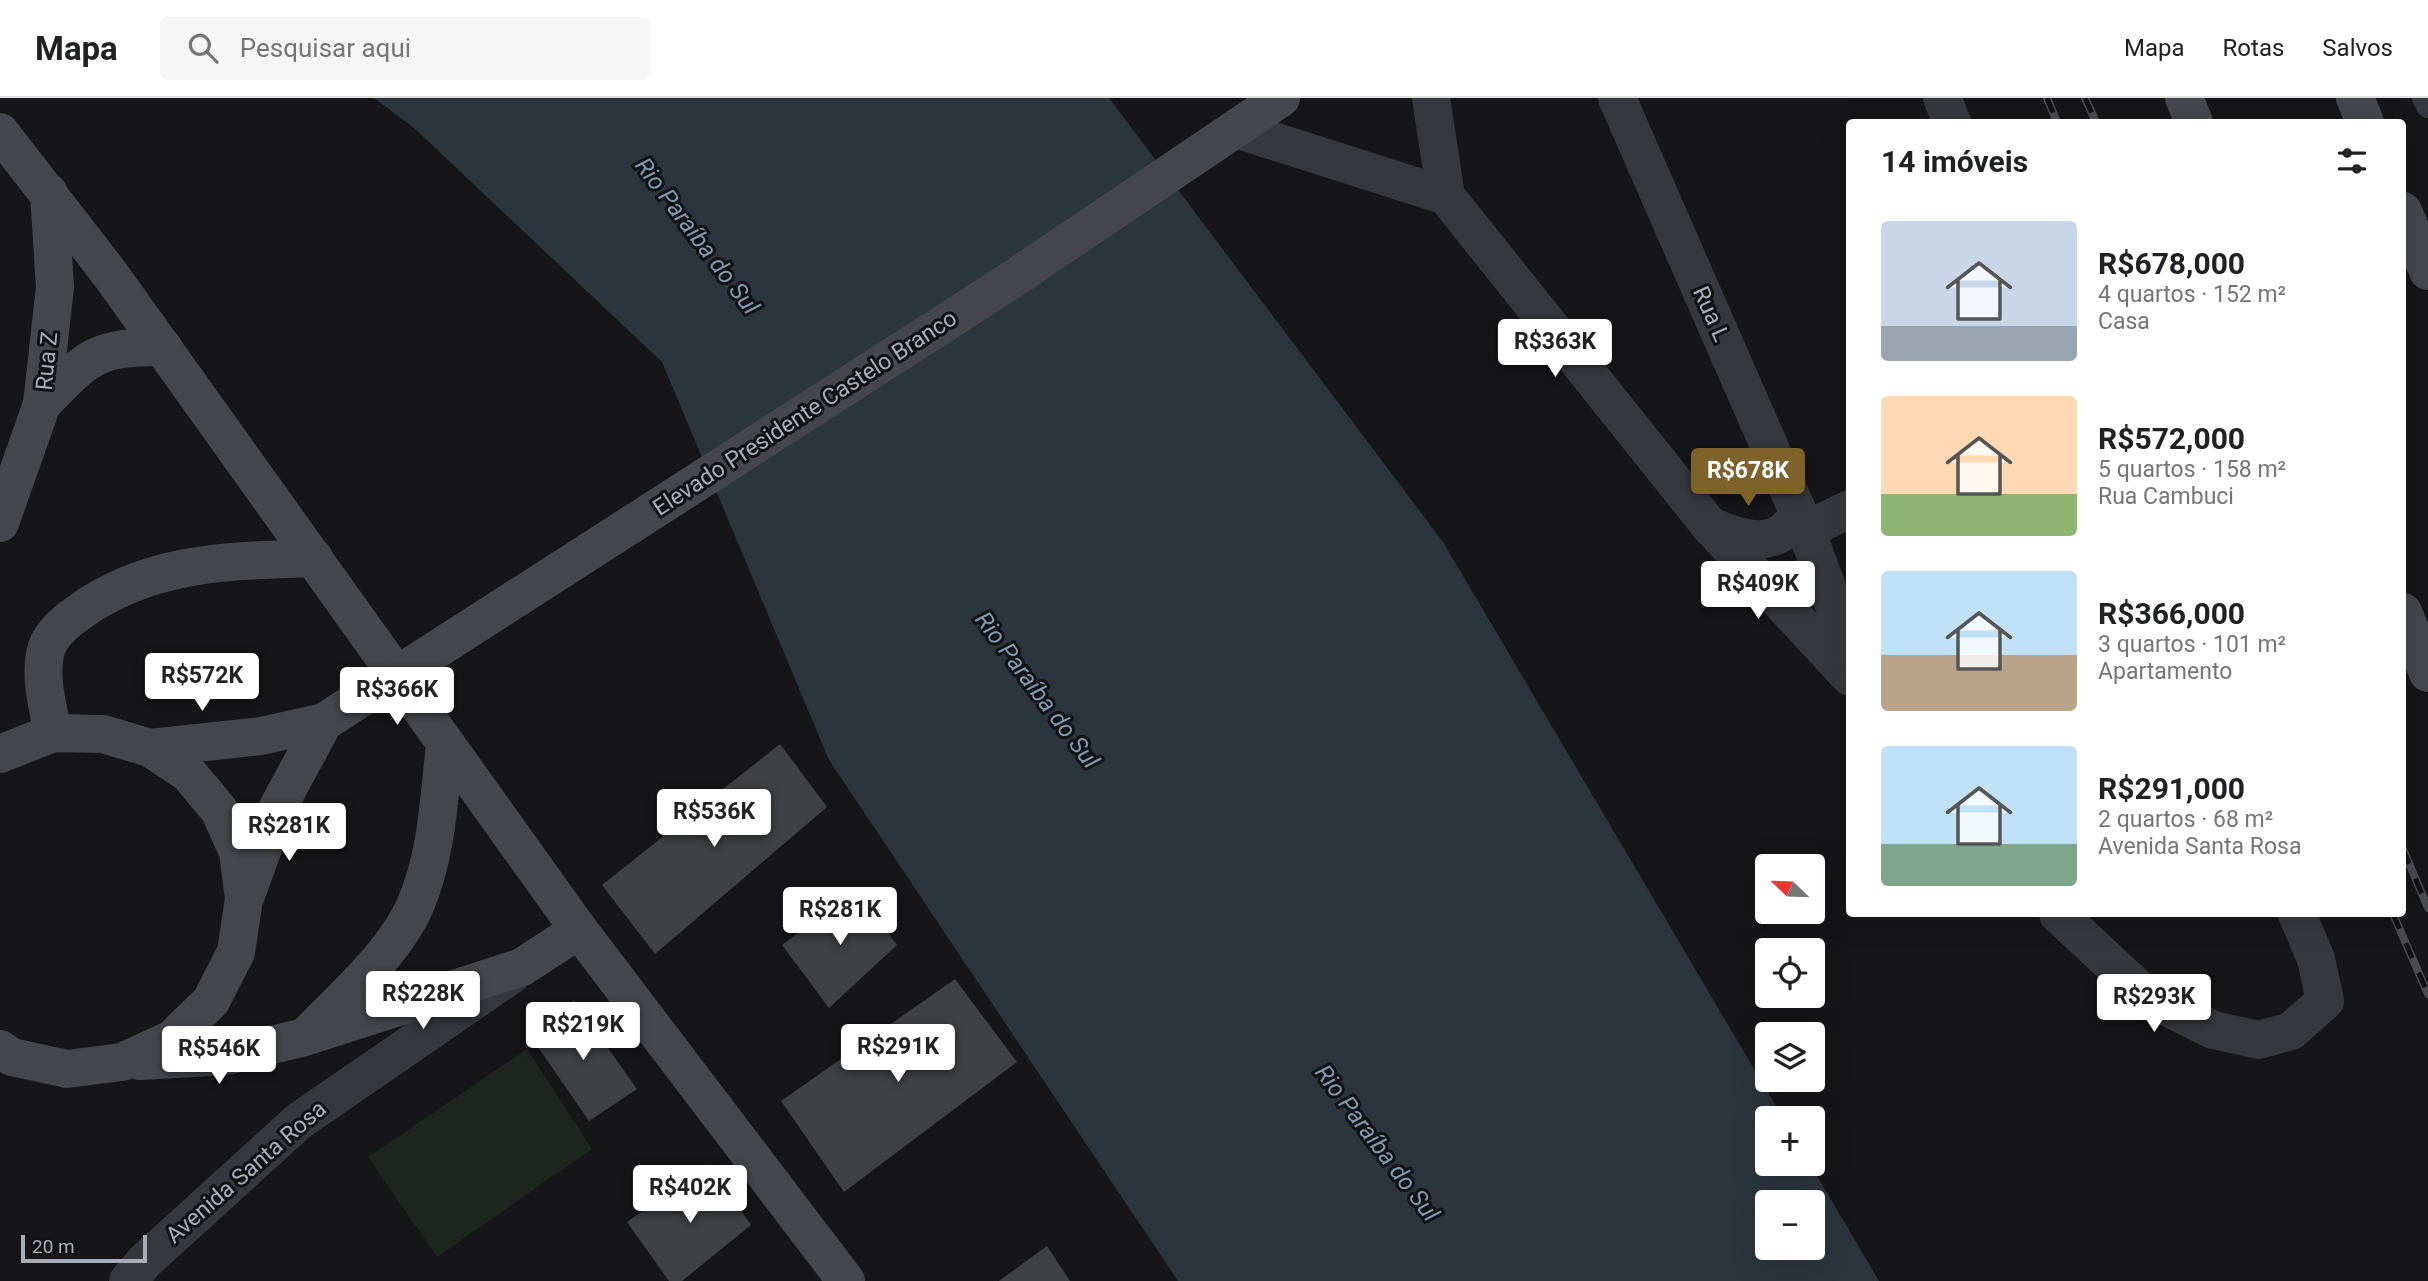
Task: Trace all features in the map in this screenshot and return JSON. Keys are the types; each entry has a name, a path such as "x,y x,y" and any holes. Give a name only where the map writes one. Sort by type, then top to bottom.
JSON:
{"street":[{"name":"Elevado Presidente Castelo Branco","path":"331,718 1010,281 1281,98"},
{"path":"1430,98 1446,196 1709,525 1846,673"},
{"name":"Rua L","path":"1616,98 1802,521 1846,638"},
{"path":"1941,98 1951,119"},
{"path":"2184,98 2193,119"},
{"path":"2355,98 2364,119"},
{"path":"1236,129 1446,196"},
{"path":"0,132 163,346 579,930 846,1281"},
{"name":"Rua Z","path":"0,523 42,404 55,287 49,193"},
{"path":"2406,218 2428,271"},
{"path":"42,404 80,366 100,353 128,346 163,346"},
{"path":"1709,525 1744,538 1769,539 1802,521 1846,510"},
{"path":"53,733 43,677 45,651 60,626 102,595 162,572 217,562 314,558"},
{"path":"2406,619 2428,673"},
{"path":"150,748 261,736 331,718"},
{"path":"122,1062 172,1039 211,1001 236,952 244,899 278,807 331,718"},
{"path":"0,754 53,733 103,733 150,748 188,774 219,810 238,852 244,899"},
{"path":"305,1037 385,955 415,907 434,844 445,744"},
{"path":"2061,917 2147,997 2213,1030 2259,1040 2291,1031 2325,1000 2316,959 2298,917"},
{"name":"Avenida Santa Rosa","path":"128,1281 145,1261 299,1121 579,930"},
{"path":"0,1049 12,1057 67,1069 122,1062 227,1056 305,1037 522,967"}],"lane":[{"path":"2424,98 2428,106"}],"shaded area":[{"path":"527,1049 592,1149 437,1257 368,1157"}],"water":[{"name":"Rio Paraíba do Sul","path":"374,98 1109,98 1443,542 1755,1071 1755,1092 1768,1092 1776,1106 1755,1106 1755,1176 1817,1176 1879,1281 1178,1281 829,760 662,362 413,127"}],"building":[{"path":"780,744 827,807 655,954 602,885"},
{"path":"856,889 897,945 829,1008 782,945"},
{"path":"955,979 1017,1062 844,1192 781,1101"},
{"path":"574,1000 637,1089 589,1121 531,1037"},
{"path":"709,1164 751,1225 682,1281 669,1281 627,1222"},
{"path":"1047,1246 1070,1281 999,1281"}],"railway":[{"path":"2047,98 2056,119"},
{"path":"2085,98 2095,119"},
{"path":"2406,856 2428,908"},
{"path":"2394,917 2428,994"}]}
